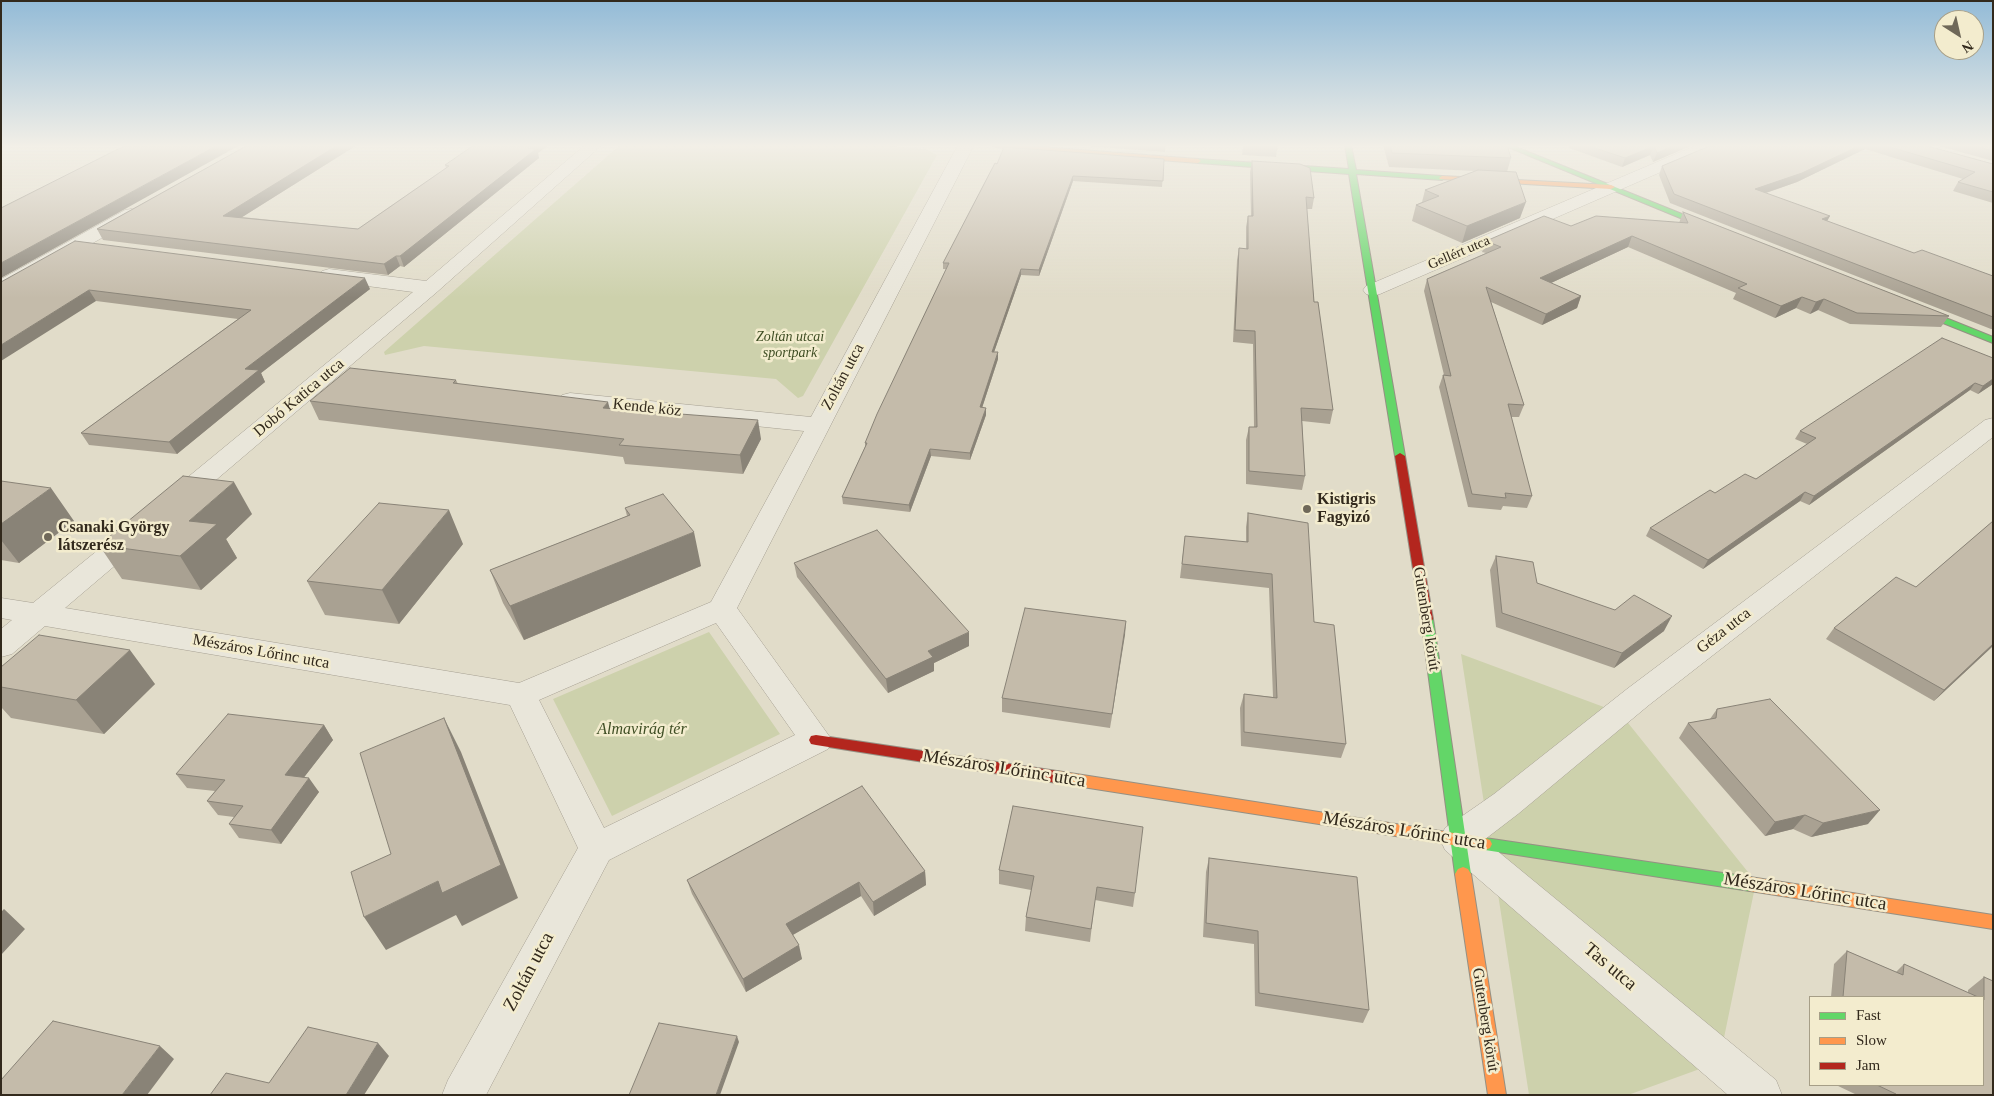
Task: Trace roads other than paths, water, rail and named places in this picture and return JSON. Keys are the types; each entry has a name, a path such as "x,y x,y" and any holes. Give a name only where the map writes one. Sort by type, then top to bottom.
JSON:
{"street":[{"name":"Dobó Katica utca","path":"1,646 328,375 535,196"},
{"name":"Zoltán utca","path":"722,609 939,196"},
{"name":"Gutenberg körút","path":"1358,196 1428,623 1458,839 1497,1095"},
{"name":"Gellért utca","path":"1373,290 1592,196"},
{"path":"1631,196 1724,233"},
{"path":"1,287 144,206"},
{"path":"77,244 107,248"},
{"path":"312,273 430,288"},
{"path":"1900,303 1993,340"},
{"path":"328,375 357,378"},
{"name":"Kende köz","path":"553,398 818,425"},
{"name":"Géza utca","path":"1458,839 1506,804 1638,697 1993,424"},
{"name":"Mészáros Lőrinc utca","path":"1,608 521,695"},
{"path":"722,609 816,740 596,850 521,695 722,609"},
{"name":"Mészáros Lőrinc utca","path":"816,740 1993,922"},
{"name":"Tas utca","path":"1458,839 1761,1095"},
{"name":"Zoltán utca","path":"464,1095 596,850"}],"place":[{"name":"Kistigris Fagyizó","path":"1307,509"},
{"name":"Csanaki György látszerész","path":"48,537"}],"park label":[{"name":"Zoltán utcai sportpark","path":"790,346"},
{"name":"Almavirág tér","path":"642,730"}]}
